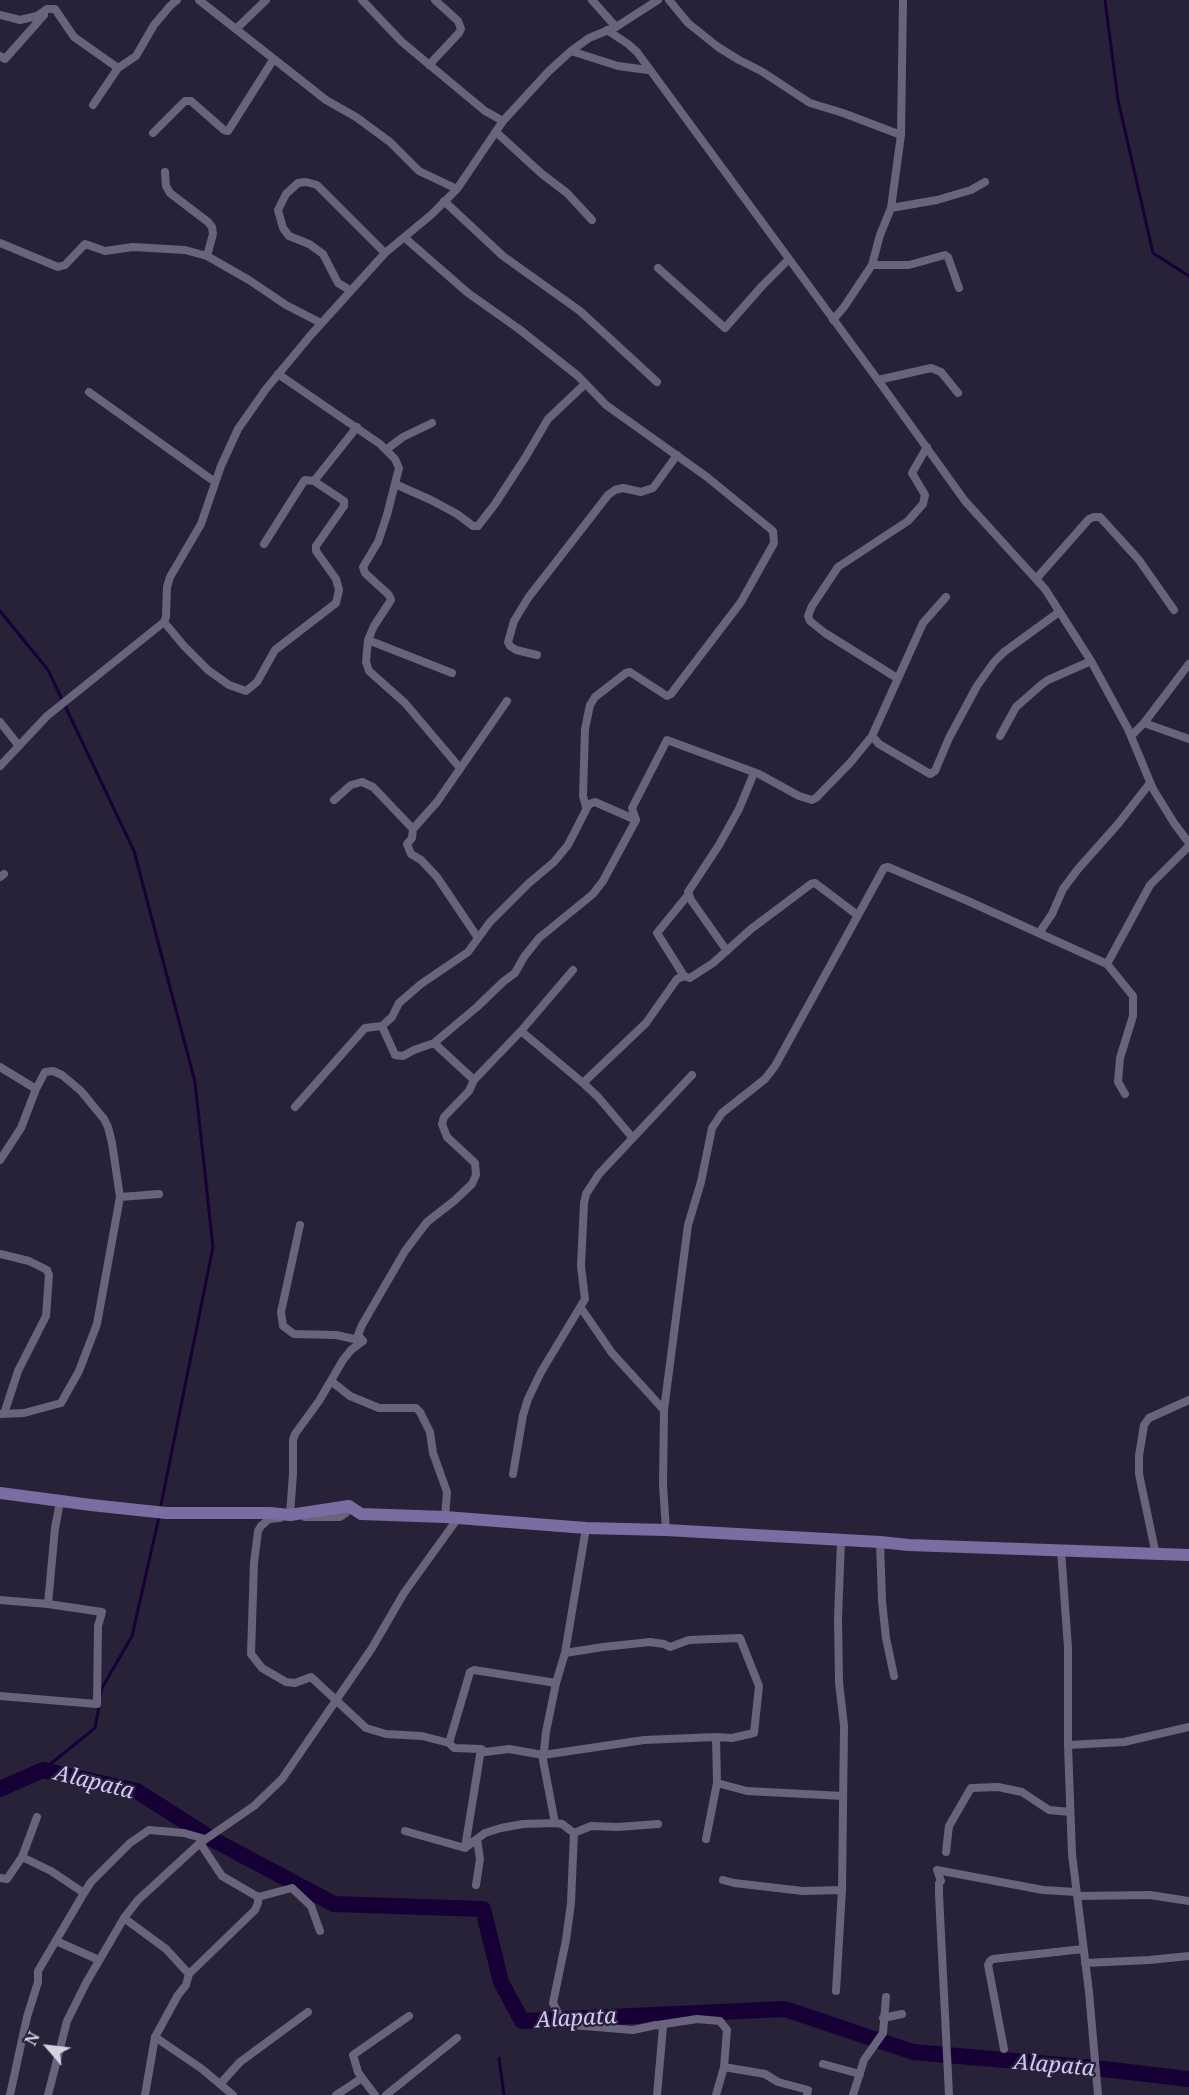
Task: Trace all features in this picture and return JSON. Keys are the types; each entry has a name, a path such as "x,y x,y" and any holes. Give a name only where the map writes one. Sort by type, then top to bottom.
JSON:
{"main road":[{"path":"0,1493 166,1513 290,1515 349,1506 361,1514 451,1517 586,1528 666,1530 909,1545 1189,1555"}],"street":[{"path":"93,105 118,68 136,56 154,25 177,0"},
{"path":"199,0 326,100 356,117 390,142 418,171 457,189"},
{"path":"236,29 266,0"},
{"path":"362,0 402,42 485,111 503,121"},
{"path":"429,65 461,29 458,21 435,0"},
{"path":"592,0 616,27"},
{"path":"0,766 47,716 164,622 170,577 201,524 221,466 238,429 278,374 321,323 385,253 405,238 457,189 503,121 549,72 589,38 616,27 658,0"},
{"path":"669,0 688,23 718,47 761,70 810,103 902,135"},
{"path":"833,320 872,265 880,235 891,208 902,135 903,0"},
{"path":"51,8 59,13 74,37 118,68"},
{"path":"0,15 20,20 38,16 51,8"},
{"path":"2,59 51,8"},
{"path":"607,30 637,52 965,501 1036,579 1091,661 1131,736 1150,783 1173,823 1189,844 1150,885 1107,964"},
{"path":"571,51 618,66 648,70"},
{"path":"153,133 185,101 191,101 228,131 273,60"},
{"path":"496,132 542,174 567,193 592,220"},
{"path":"165,172 166,186 170,193 212,227 213,234 207,256"},
{"path":"350,290 338,283 323,254 309,244 289,236 283,228 278,210 286,194 298,183 306,182 317,185 385,253"},
{"path":"891,208 938,200 971,190 985,182"},
{"path":"444,201 503,256 580,311 657,382"},
{"path":"405,238 468,293 519,329 585,384 606,405 677,454 770,526 775,536 774,543 741,602 671,694 667,696 630,672 595,697 590,705 585,729 586,765 583,796 586,807"},
{"path":"0,243 58,267 65,265 85,244 105,251 133,247 185,250 207,256 286,305 321,323"},
{"path":"872,265 909,266 945,255 948,257 959,288"},
{"path":"658,268 725,328 789,259"},
{"path":"878,380 931,368 941,372 958,393"},
{"path":"278,374 357,427 387,449 395,459 399,468 378,542 363,567 365,573 392,600 374,626 368,640 366,662 369,672 405,703 460,768"},
{"path":"395,484 457,514 473,526 478,526 513,476 548,419 585,384"},
{"path":"89,392 215,483"},
{"path":"387,449 403,437 432,423"},
{"path":"314,481 357,427"},
{"path":"897,678 825,633 810,621 808,616 812,606 838,567 908,521 923,504 925,495 912,473 927,447"},
{"path":"537,655 516,650 508,642 514,621 528,598 608,495 623,488 641,492 653,488 677,454"},
{"path":"164,622 184,646 218,678 246,691 252,687 275,650 336,603 339,590 336,579 316,551 316,546 344,506 344,501 314,481 305,480 264,544"},
{"path":"1036,579 1089,519 1100,517 1139,560 1174,610"},
{"path":"382,1026 396,1056 403,1056 434,1044 504,981 516,973 524,957 539,938 593,894 603,880 636,820 632,808 667,740 754,773 799,796 814,800 850,763 872,736 923,623 946,597"},
{"path":"872,736 879,744 926,773 932,774 977,686 994,662 1004,652 1059,612"},
{"path":"368,640 452,673"},
{"path":"1000,736 1016,707 1041,685 1091,661"},
{"path":"1131,736 1144,723 1189,663"},
{"path":"478,938 437,877 408,849 407,844 412,838 413,829 437,802 507,701"},
{"path":"0,722 19,746"},
{"path":"1144,723 1189,739"},
{"path":"684,976 657,932 688,895 690,888 719,845 739,808 754,773"},
{"path":"334,800 351,785 362,782 373,787 413,829"},
{"path":"1039,933 1052,914 1063,889 1150,783"},
{"path":"295,1107 321,1079 332,1062 343,1055 354,1038 365,1028 382,1026 392,1017 399,1003 420,984 460,959 490,922 561,855 589,804 595,802 636,820"},
{"path":"666,1530 663,1485 664,1410 688,1224 701,1182 710,1133 722,1113 770,1074 882,870 888,867 1107,964 1133,996 1133,1016 1120,1058 1118,1082 1125,1094"},
{"path":"583,1083 646,1023 676,979 684,976 692,978 751,929 813,883 856,915"},
{"path":"688,895 727,951"},
{"path":"363,1341 358,1335 362,1324 405,1251 427,1222 472,1184 476,1175 475,1163 447,1137 442,1124 444,1117 469,1091 474,1080 521,1031 573,970"},
{"path":"521,1031 598,1097 632,1137"},
{"path":"434,1044 474,1080"},
{"path":"0,1067 36,1089"},
{"path":"0,1160 21,1128 45,1072 53,1071 62,1075 81,1092 104,1119 112,1143 120,1197 98,1324 79,1371 61,1404 24,1413 2,1414 18,1371 46,1316 49,1275 47,1270 29,1262 0,1254"},
{"path":"513,1474 528,1399 541,1372 585,1299 581,1266 586,1194 599,1174 692,1075"},
{"path":"120,1197 159,1194"},
{"path":"300,1225 281,1312 283,1326 294,1334 336,1335 363,1341"},
{"path":"581,1308 612,1353 664,1410"},
{"path":"290,1515 295,1434 351,1350 363,1341"},
{"path":"48,2095 67,2021 124,1918 138,1900 203,1841 254,1806 282,1779 383,1631 451,1517 447,1492 433,1453 430,1432 420,1412 416,1408 379,1408 350,1396 331,1381"},
{"path":"1156,1555 1138,1474 1144,1425 1149,1418 1189,1400"},
{"path":"48,1604 55,1528 60,1502"},
{"path":"349,1506 346,1513 340,1517 269,1519 261,1526 258,1531 254,1563 251,1654 262,1668 286,1682 295,1683 310,1677 366,1728 386,1734 422,1736 449,1743 454,1748 481,1749 485,1752 509,1749 543,1755 644,1740 732,1738 754,1733 759,1686 740,1638 689,1640 670,1647 650,1642 565,1653"},
{"path":"555,1823 543,1755 556,1683 565,1653 586,1528"},
{"path":"836,1991 842,1890 843,1726 838,1628 841,1540"},
{"path":"880,1542 882,1600 886,1638 894,1676"},
{"path":"1061,1550 1068,1648 1068,1745 1072,1854 1098,2095"},
{"path":"0,1600 102,1612 98,1626 97,1704 0,1696"},
{"path":"449,1743 470,1672 474,1670 556,1683"},
{"path":"1068,1745 1124,1742 1189,1727"},
{"path":"706,1839 717,1783 716,1737"},
{"path":"465,1848 481,1749"},
{"path":"717,1783 747,1791 843,1796"},
{"path":"946,1852 949,1826 971,1788 998,1787 1022,1792 1049,1810 1070,1812"},
{"path":"0,1878 7,1879 22,1857 37,1817"},
{"path":"465,1848 485,1833 523,1824 562,1824 574,1833"},
{"path":"574,1833 591,1826 618,1827 658,1824"},
{"path":"10,2095 27,2017 38,1982 38,1971 91,1882 130,1843 149,1830 183,1833 203,1841 222,1876 258,1897 292,1888 312,1906 320,1931"},
{"path":"405,1831 465,1848"},
{"path":"574,1833 571,1903 553,2003 560,2017 572,2025 609,2030 633,2030 697,2019 720,2021 727,2030 724,2067 716,2095"},
{"path":"476,1884 480,1859 477,1839"},
{"path":"22,1857 59,1875 84,1893"},
{"path":"949,2095 939,1894 939,1883 942,1881 937,1870 1043,1890 1076,1894 1150,1895 1189,1901"},
{"path":"723,1880 803,1891 842,1890"},
{"path":"145,2095 155,2037 186,1985 189,1974 255,1910 258,1897"},
{"path":"124,1918 166,1949 189,1974"},
{"path":"56,1941 99,1960"},
{"path":"1004,2049 988,1965 990,1961 1083,1949"},
{"path":"1085,1963 1189,1956"},
{"path":"853,2095 864,2060 882,2033 886,1996"},
{"path":"221,2083 240,2062 308,2012"},
{"path":"883,2018 902,2014"},
{"path":"375,2095 362,2078 353,2055 409,2016"},
{"path":"656,2025 663,2027 657,2095"},
{"path":"155,2037 221,2083 233,2095"},
{"path":"386,2095 457,2038"},
{"path":"823,2064 860,2074"},
{"path":"724,2067 765,2074 778,2082 808,2090 807,2095"},
{"path":"336,2095 362,2078"}],"waterway":[{"path":"1105,0 1118,100 1153,253 1189,276"},
{"path":"0,611 48,670 134,851 195,1082 213,1247 160,1510"},
{"path":"101,1694 102,1688 132,1636 159,1517"},
{"path":"43,1770 95,1728 99,1706"},
{"name":"Alapata","path":"0,1789 43,1770 137,1791 212,1839 334,1904 483,1909 501,1982 522,2021 785,2009 913,2052 1189,2079"},
{"path":"499,2058 504,2095"}]}
